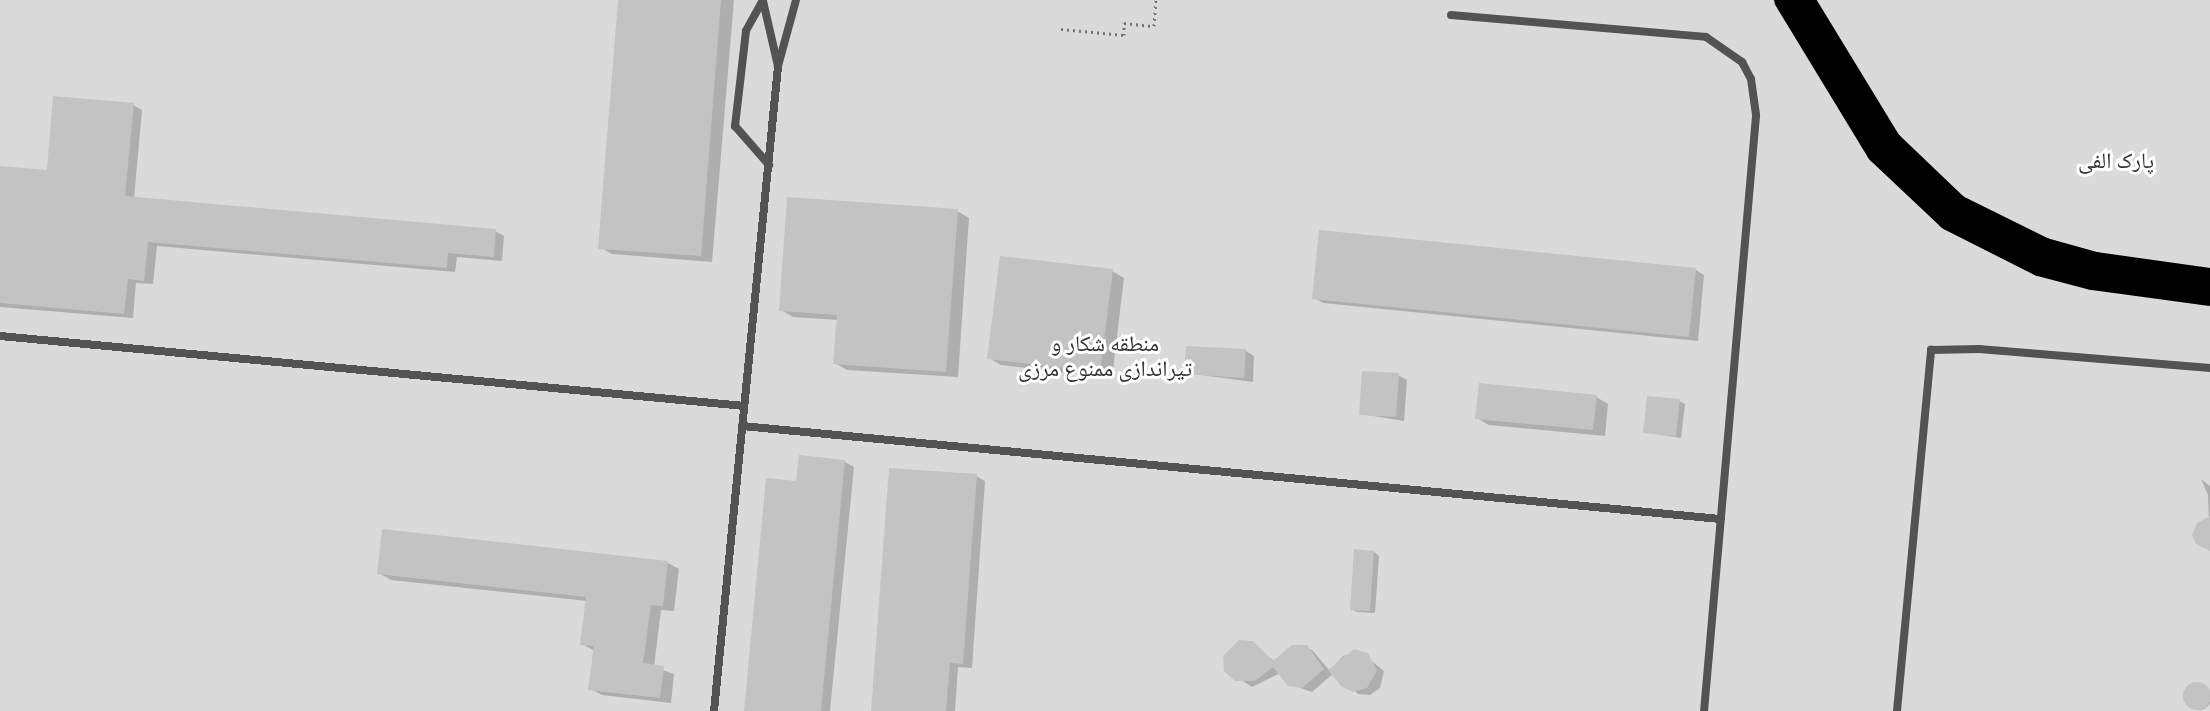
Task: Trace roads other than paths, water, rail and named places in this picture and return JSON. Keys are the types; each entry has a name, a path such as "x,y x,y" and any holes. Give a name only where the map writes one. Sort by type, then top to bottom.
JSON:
{"main road":[{"path":"1784,0 1877,153 1948,220 2039,266 2092,280 2210,296"},
{"path":"1805,0 1891,141 1958,205 2045,248 2096,262 2210,278"}],"lane":[{"path":"763,0 778,66"},
{"path":"763,0 746,31 735,126 769,165"},
{"path":"714,711 778,66 796,0"},
{"path":"1451,15 1706,37 1746,71 1756,95 1704,711"},
{"path":"0,336 744,406"},
{"path":"1897,711 1931,350 1979,349 2210,368"},
{"path":"742,426 1721,519"}],"park label":[{"name":"پارک الفی","path":"2116,161"},
{"name":"منطقه شکار و تیراندازی ممنوع مرزی","path":"1105,356"}]}
